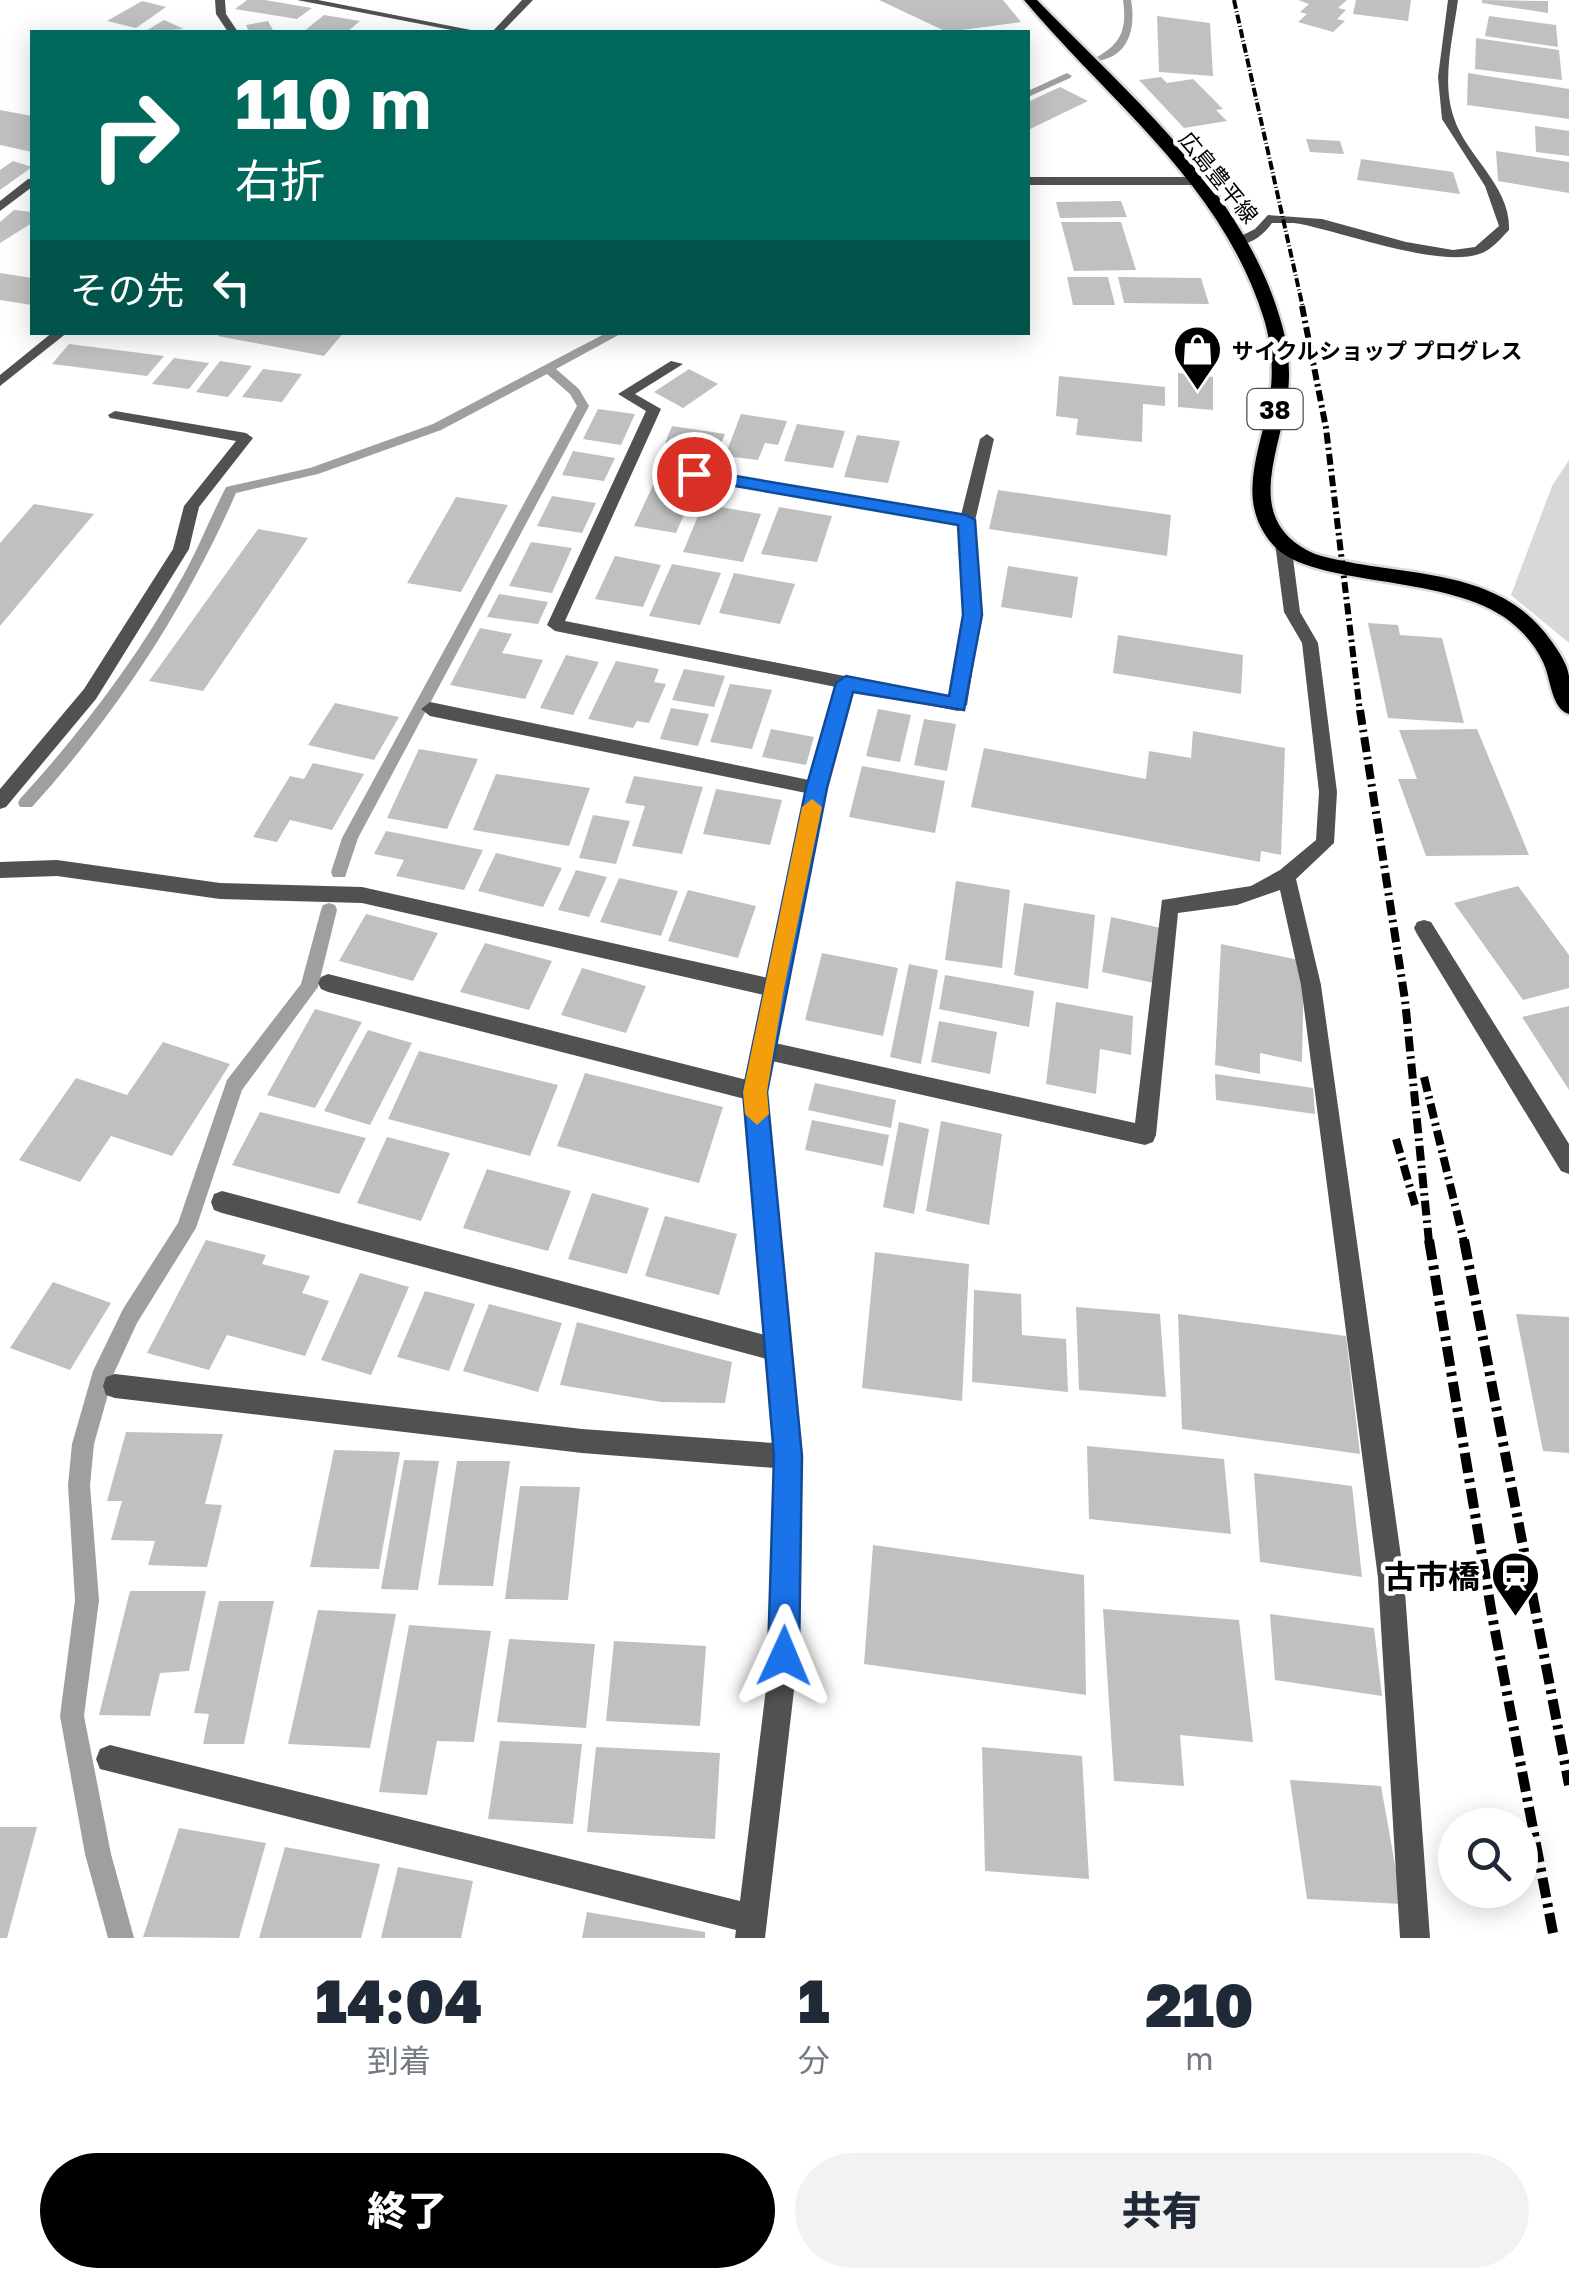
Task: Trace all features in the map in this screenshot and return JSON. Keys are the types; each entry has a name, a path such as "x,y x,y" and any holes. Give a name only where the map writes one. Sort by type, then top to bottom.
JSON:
{"main road":[{"name":"広島豊平線","path":"1030,0 1199,181 1242,240 1280,346 1280,386 1260,483 1264,518 1283,543"},
{"path":"1283,543 1314,562 1432,578 1474,590 1522,620 1551,656 1569,706"}],"street":[{"path":"220,0 222,14 232,30"},
{"path":"302,0 465,30"},
{"path":"500,30 528,0"},
{"path":"1242,240 1259,232 1268,218 1311,217 1437,253 1478,251 1506,227 1491,186 1448,119 1443,77 1453,0"},
{"path":"1030,181 1199,181"},
{"path":"0,207 30,184"},
{"path":"0,382 58,335"},
{"path":"676,364 625,394 654,409 555,625 958,705 972,615 966,520 987,439"},
{"path":"0,802 90,694 181,549 192,506 246,438 115,415"},
{"path":"694,474 966,520"},
{"path":"763,1050 1146,1135 1169,906 1247,898 1287,880 1325,843 1328,792 1310,644 1292,612 1283,543"},
{"path":"110,1759 751,1929 784,1656 788,1456 755,1092 816,788 846,683"},
{"path":"430,709 816,788"},
{"path":"0,870 57,868 220,891 362,895 773,988"},
{"path":"1287,880 1310,984 1392,1578 1415,1938"},
{"path":"1424,928 1569,1164"},
{"path":"328,984 755,1092"},
{"path":"222,1202 778,1350"},
{"path":"116,1386 582,1440 788,1456"}],"shaded area":[{"path":"1569,460 1569,643 1511,595 1552,486"}],"building":[{"path":"247,0 312,8 297,19 235,9"},
{"path":"879,0 1003,0 1021,22 962,30 943,30"},
{"path":"1298,0 1347,0 1338,8 1346,10 1337,19 1345,21 1333,32 1298,22 1307,14 1300,12 1309,4"},
{"path":"1356,0 1411,0 1408,21 1353,14"},
{"path":"142,1 166,7 136,28 107,21"},
{"path":"1548,1 1548,13 1482,3"},
{"path":"324,15 360,21 349,30 305,30"},
{"path":"1157,16 1210,23 1213,76 1159,72"},
{"path":"1489,16 1556,25 1558,47 1485,36"},
{"path":"164,20 184,29 171,30 147,30"},
{"path":"268,21 273,30 248,30 246,25"},
{"path":"1476,38 1559,50 1562,80 1475,69"},
{"path":"1468,73 1569,89 1569,119 1467,105"},
{"path":"1161,77 1167,83 1193,79 1223,109 1216,110 1227,121 1184,128 1139,80"},
{"path":"1060,87 1088,101 1030,129 1030,101"},
{"path":"0,110 30,116 30,152 0,145"},
{"path":"1535,126 1569,131 1569,156 1536,152"},
{"path":"1306,139 1340,141 1344,154 1310,152"},
{"path":"1496,151 1569,162 1569,193 1498,181"},
{"path":"1361,159 1453,172 1460,194 1357,180"},
{"path":"13,161 30,166 0,190 0,170"},
{"path":"1121,201 1127,217 1060,218 1056,202"},
{"path":"14,210 30,212 30,224 0,243 0,222"},
{"path":"1061,222 1121,222 1136,270 1074,271"},
{"path":"0,273 30,278 30,305 0,300"},
{"path":"1067,277 1108,277 1115,305 1073,305"},
{"path":"1118,277 1201,278 1209,304 1124,303"},
{"path":"219,335 342,335 324,356"},
{"path":"69,344 164,356 147,376 52,364"},
{"path":"174,358 209,363 189,389 152,384"},
{"path":"220,361 252,366 228,397 196,392"},
{"path":"263,369 302,374 282,402 242,397"},
{"path":"689,369 718,384 683,408 654,392"},
{"path":"1178,373 1213,377 1213,410 1178,407"},
{"path":"1059,376 1165,387 1165,406 1143,404 1142,442 1076,435 1078,419 1056,416"},
{"path":"598,409 635,414 621,445 583,439"},
{"path":"741,414 787,421 778,445 765,443 758,460 725,456"},
{"path":"797,424 845,431 833,468 784,461"},
{"path":"672,426 725,434 718,451 665,443"},
{"path":"857,435 900,441 888,483 844,477"},
{"path":"573,451 615,458 604,481 562,475"},
{"path":"655,481 696,487 676,533 634,526"},
{"path":"998,490 1171,515 1167,556 989,529"},
{"path":"552,496 596,503 582,533 537,526"},
{"path":"456,497 508,505 461,592 407,583"},
{"path":"34,504 94,514 0,626 0,543"},
{"path":"703,504 761,514 743,562 683,552"},
{"path":"779,507 832,516 817,562 761,554"},
{"path":"258,529 308,538 203,691 149,681"},
{"path":"531,542 572,548 552,593 509,586"},
{"path":"615,556 661,565 643,607 595,599"},
{"path":"672,564 721,573 700,625 649,616"},
{"path":"1008,566 1078,577 1072,618 1001,607"},
{"path":"734,573 795,584 780,624 719,613"},
{"path":"499,594 548,602 538,624 487,617"},
{"path":"1368,623 1398,625 1400,635 1442,638 1464,723 1388,718"},
{"path":"480,628 512,634 502,653 543,660 525,699 450,685"},
{"path":"1118,635 1243,655 1241,694 1113,673"},
{"path":"566,655 599,662 573,715 540,708"},
{"path":"616,661 659,669 654,682 666,684 649,723 637,721 633,728 588,719"},
{"path":"684,669 725,676 714,707 672,700"},
{"path":"730,684 772,690 752,749 710,742"},
{"path":"335,703 399,717 374,760 308,745"},
{"path":"671,708 709,714 698,746 660,739"},
{"path":"878,709 911,715 900,762 866,756"},
{"path":"924,719 956,724 947,771 914,765"},
{"path":"771,729 814,737 806,765 762,757"},
{"path":"1477,729 1529,855 1426,856 1398,779 1417,779 1399,730"},
{"path":"1193,731 1285,748 1281,855 1261,851 1260,862 971,807 984,748 1146,779 1149,751 1191,758"},
{"path":"419,749 478,759 447,829 387,818"},
{"path":"313,763 364,774 332,830 290,820 277,842 253,837 290,776 304,779"},
{"path":"862,766 945,781 935,833 849,817"},
{"path":"496,774 590,788 569,846 473,830"},
{"path":"634,776 703,787 682,854 632,846 645,806 625,803"},
{"path":"716,789 782,800 770,845 703,834"},
{"path":"593,815 630,821 616,864 579,858"},
{"path":"386,831 483,850 464,890 396,876 404,860 374,854"},
{"path":"496,853 562,868 543,907 478,891"},
{"path":"576,870 607,877 589,917 558,910"},
{"path":"619,878 678,891 661,936 600,922"},
{"path":"956,881 1010,890 1002,968 945,960"},
{"path":"1518,886 1569,955 1569,988 1523,1000 1454,903"},
{"path":"688,890 756,906 738,958 668,941"},
{"path":"1024,903 1095,915 1088,989 1014,975"},
{"path":"366,914 438,933 413,981 339,961"},
{"path":"1111,917 1161,928 1154,983 1102,972"},
{"path":"485,943 552,961 529,1010 460,992"},
{"path":"1221,944 1304,961 1302,1062 1260,1053 1260,1074 1215,1065"},
{"path":"822,953 898,968 883,1036 805,1020"},
{"path":"909,964 938,970 921,1064 890,1057"},
{"path":"582,968 646,986 626,1033 561,1015"},
{"path":"945,975 1034,991 1029,1027 939,1009"},
{"path":"1056,1002 1133,1016 1131,1055 1100,1049 1096,1094 1046,1084"},
{"path":"1569,1006 1569,1090 1522,1017"},
{"path":"315,1009 362,1022 315,1108 267,1095"},
{"path":"939,1021 997,1032 990,1074 931,1062"},
{"path":"368,1030 412,1043 370,1125 324,1111"},
{"path":"163,1042 230,1064 172,1156 111,1136 80,1182 19,1160 76,1078 127,1095"},
{"path":"419,1051 558,1085 530,1156 388,1119"},
{"path":"585,1073 723,1107 699,1183 557,1146"},
{"path":"1215,1074 1313,1088 1315,1114 1216,1100"},
{"path":"815,1083 896,1100 891,1128 808,1110"},
{"path":"260,1112 366,1138 339,1194 232,1165"},
{"path":"812,1120 889,1135 883,1166 805,1150"},
{"path":"941,1121 1002,1134 989,1225 926,1211"},
{"path":"899,1122 929,1129 914,1214 883,1207"},
{"path":"387,1137 450,1153 421,1221 357,1203"},
{"path":"487,1169 571,1191 548,1251 463,1228"},
{"path":"592,1193 649,1208 627,1274 568,1259"},
{"path":"665,1216 737,1234 719,1295 645,1276"},
{"path":"206,1240 266,1255 262,1264 310,1276 302,1293 329,1301 305,1356 227,1335 209,1370 147,1353"},
{"path":"875,1252 969,1264 962,1401 862,1388"},
{"path":"360,1273 409,1287 371,1375 321,1360"},
{"path":"53,1282 111,1303 70,1370 10,1348"},
{"path":"974,1290 1021,1294 1022,1335 1066,1339 1068,1392 972,1382"},
{"path":"425,1291 475,1304 449,1371 397,1357"},
{"path":"489,1304 562,1323 538,1392 463,1371"},
{"path":"1076,1307 1160,1314 1166,1397 1079,1390"},
{"path":"1178,1314 1346,1336 1360,1454 1182,1429"},
{"path":"1516,1314 1569,1317 1569,1453 1543,1451"},
{"path":"577,1322 732,1362 725,1403 661,1402 560,1385"},
{"path":"126,1432 223,1434 205,1504 222,1505 207,1567 148,1565 155,1541 111,1540 122,1501 107,1501"},
{"path":"1087,1446 1224,1459 1231,1534 1089,1519"},
{"path":"334,1450 400,1452 379,1569 310,1567"},
{"path":"404,1460 439,1461 418,1590 381,1589"},
{"path":"457,1461 510,1461 493,1586 438,1585"},
{"path":"1254,1473 1352,1486 1362,1577 1260,1562"},
{"path":"520,1486 580,1487 568,1600 505,1599"},
{"path":"873,1545 1084,1575 1086,1695 864,1664"},
{"path":"130,1591 206,1591 189,1671 160,1673 150,1716 99,1715"},
{"path":"219,1601 274,1601 244,1744 203,1744 209,1714 194,1713"},
{"path":"1103,1609 1239,1620 1253,1742 1180,1735 1184,1786 1114,1781"},
{"path":"318,1610 396,1614 370,1748 288,1744"},
{"path":"1270,1614 1374,1628 1382,1696 1275,1680"},
{"path":"409,1625 491,1631 474,1742 437,1741 427,1795 379,1792"},
{"path":"509,1639 595,1644 586,1728 497,1722"},
{"path":"614,1641 706,1646 700,1726 606,1721"},
{"path":"500,1741 582,1744 573,1824 488,1819"},
{"path":"596,1747 720,1753 715,1839 587,1832"},
{"path":"982,1747 1082,1756 1089,1879 985,1871"},
{"path":"1290,1780 1381,1786 1402,1904 1307,1899"},
{"path":"0,1827 37,1827 7,1938 0,1938"},
{"path":"179,1828 266,1843 239,1938 143,1937"},
{"path":"285,1847 380,1864 361,1938 259,1938"},
{"path":"398,1867 473,1881 461,1938 381,1938"},
{"path":"587,1912 705,1932 705,1938 582,1938"}],"waterway":[{"path":"1100,59 1127,36 1127,0"},
{"path":"1030,93 1067,76"},
{"path":"26,803 87,733 142,656 191,574 231,490 313,471 437,427 612,335"},
{"path":"339,872 350,838 583,406 575,392 548,369"},
{"path":"121,1938 98,1854 72,1716 87,1600 79,1485 83,1444 104,1371 130,1316 186,1228 234,1086 309,987 329,910"}],"railway":[{"path":"1234,0 1303,308"},
{"path":"1302,306 1326,428 1360,712"},
{"path":"1360,710 1405,1000 1429,1242"},
{"path":"1424,1077 1464,1242"},
{"path":"1396,1139 1415,1205"},
{"path":"1429,1240 1492,1615 1554,1938"},
{"path":"1464,1240 1569,1785"}],"slow traffic":[{"path":"757,1114 755,1092 773,988 812,807"}],"place":[{"name":"サイクルショップ プログレス","path":"1197,392"},
{"name":"古市橋","path":"1515,1618"}],"route":[{"path":"694,474 966,520 972,615 958,705 846,683 816,788 755,1092 788,1456 784,1656"}]}
